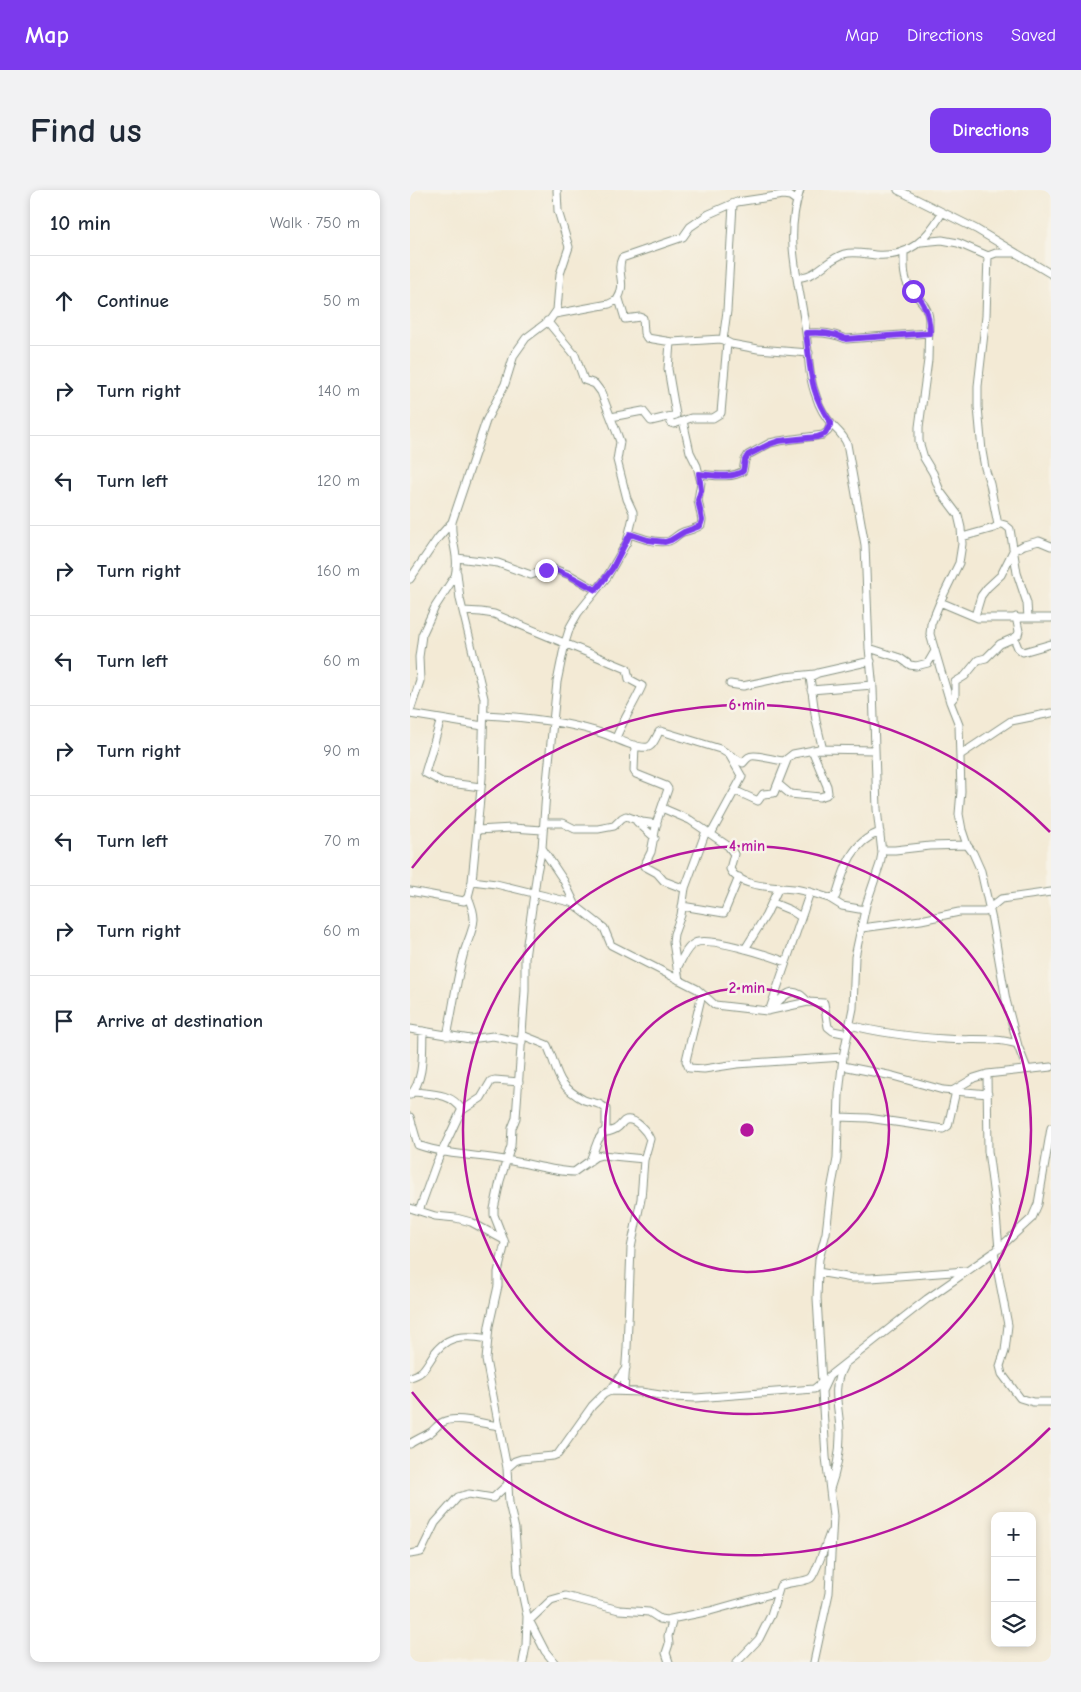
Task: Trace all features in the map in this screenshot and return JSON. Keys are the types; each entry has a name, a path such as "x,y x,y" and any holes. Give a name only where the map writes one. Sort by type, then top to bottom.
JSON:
{"street":[{"path":"410,891 461,902 468,897 472,881 481,787 485,715 483,692 463,611 456,570 452,522 483,428 505,384 514,355 526,338 555,314 558,303 560,274 569,247 558,211 556,201 557,190"},
{"path":"800,190 791,240 809,353 810,375 816,397 831,423 840,432 847,444 865,545 869,648 873,685 875,750 882,850 880,864 868,896 855,957 850,1026 843,1057 837,1159 826,1233 819,1259 817,1298 822,1384"},
{"path":"898,190 976,229 1051,274"},
{"path":"555,314 610,304 619,299 623,289 620,267 622,258 683,237 690,227 709,214 734,204 783,195 790,196 797,201"},
{"path":"669,417 672,424 690,418 714,418 721,413 734,204"},
{"path":"797,278 813,274 829,261 842,254 851,252 878,255 904,252 920,242 928,234 942,213"},
{"path":"920,242 942,240 958,243 988,256 996,253 1017,253"},
{"path":"904,252 909,287 925,305 929,314 930,333 919,441 924,458 933,473 940,491 958,515 962,537 959,564 931,624 930,637 950,702 960,725 961,790 959,814 967,845 981,870 1003,984 1017,1044 1027,1069"},
{"path":"962,537 997,527 998,523 982,451 978,406 978,386 986,316 988,256"},
{"path":"619,299 626,319 644,318 646,338 670,342 718,338 768,351 809,353"},
{"path":"547,322 575,356 584,380 595,384 601,392 620,442 617,460 627,499 633,512 630,534 612,569 570,627 557,682 542,848 524,972 525,991 516,1118 512,1128 507,1160 494,1209 504,1240 504,1248 498,1272 498,1286 488,1339 487,1371 507,1468 509,1504 515,1529 518,1573 528,1618 545,1651 554,1662"},
{"path":"806,333 823,332 837,334 846,339 930,333"},
{"path":"611,417 643,411 651,420 675,416 677,413 668,369 670,342"},
{"path":"630,534 648,540 665,542 700,526 702,520 698,500 701,490 699,474 690,452 683,421"},
{"path":"699,474 723,476 738,474 743,471 748,455 762,447 779,441 823,435 828,431 831,423"},
{"path":"410,579 438,538 452,522"},
{"path":"998,523 1010,528 1028,618"},
{"path":"975,616 981,596 1001,575 1014,551 1024,544 1039,541 1051,546"},
{"path":"456,558 498,563 532,575 551,568 596,590"},
{"path":"456,570 422,635 419,657 420,680 411,709 440,719 483,726"},
{"path":"940,602 985,618 1051,618"},
{"path":"463,611 494,614 627,669 629,679 642,686 622,721 616,738"},
{"path":"950,702 955,696 954,682 965,676 978,660 986,658 1004,642 1014,638 1019,631 1016,617"},
{"path":"1014,638 1018,648 1023,652 1051,644"},
{"path":"869,648 900,658 908,664 916,666 928,662 935,651"},
{"path":"730,684 743,686 785,677 818,674 871,662"},
{"path":"736,791 758,801 763,794 774,792 788,760 793,754 821,747 822,743 816,721 809,679 818,674"},
{"path":"811,690 873,685"},
{"path":"960,755 1010,721 1051,713"},
{"path":"485,715 591,729 635,746 650,746 661,731 703,743 724,751 743,762 754,755 769,760 788,760"},
{"path":"440,719 425,773 442,782 481,787"},
{"path":"635,746 636,774 668,788 651,852 644,866 664,880 685,890"},
{"path":"815,749 875,750"},
{"path":"778,784 790,794 820,797 828,794 815,749"},
{"path":"679,980 673,942 685,890 709,833 736,791 742,776 730,755"},
{"path":"662,808 690,820 728,846 734,852 730,870 739,877 755,885 810,892 829,898 842,906 865,910"},
{"path":"477,830 563,824 575,829 598,829 614,826 624,817 657,824"},
{"path":"635,820 655,838"},
{"path":"829,898 836,896 850,856 857,846 869,836 880,832"},
{"path":"882,850 967,845"},
{"path":"542,848 564,881 574,903 604,928 614,948 697,989 715,1005 769,1010 808,1002 824,1003 828,1027 833,1031 848,1034"},
{"path":"682,906 724,913 739,877"},
{"path":"472,881 496,884 574,903"},
{"path":"745,949 772,903 779,887"},
{"path":"769,1010 810,892"},
{"path":"862,928 921,920 959,912 985,912 996,901 1001,899 1051,892"},
{"path":"448,1036 457,978 470,938 474,917 468,897"},
{"path":"772,903 790,910 801,917"},
{"path":"678,968 690,946 699,941 728,944 786,962"},
{"path":"769,1010 794,991 799,993 808,1002"},
{"path":"702,994 686,1061 689,1068 704,1069 737,1064 843,1057"},
{"path":"850,1026 872,1031 944,1039 1004,1041 1017,1044"},
{"path":"410,1029 470,1039 493,1036 522,1039 548,1046 556,1073 568,1089 586,1101 598,1103 607,1110 606,1127 590,1161"},
{"path":"423,1031 421,1071 412,1093 446,1096 456,1102 462,1110"},
{"path":"843,1066 893,1076 943,1090 988,1094"},
{"path":"838,1118 868,1118 943,1129 948,1126 954,1091 974,1078 987,1074 1051,1068"},
{"path":"987,1074 988,1151 996,1204 997,1251 1008,1325 1005,1351 1000,1366 1002,1374 1020,1398 1033,1402 1051,1402"},
{"path":"419,1211 426,1187 462,1110 481,1098 491,1081 519,1082"},
{"path":"410,1117 416,1143 441,1152 507,1160 574,1172 602,1155 644,1159"},
{"path":"602,1133 617,1129 626,1120 636,1122 649,1137 650,1142 644,1159 640,1199 631,1248 624,1391"},
{"path":"507,1468 518,1460 558,1454 592,1406 604,1394 610,1391 696,1398 814,1388 822,1384 829,1376 927,1299 997,1251 1024,1226 1036,1211 1050,1145 1051,1128"},
{"path":"410,1208 435,1216 456,1218 470,1222 504,1240"},
{"path":"818,1272 852,1278 871,1278 968,1270"},
{"path":"410,1377 422,1372 438,1348 454,1338 465,1336 488,1339"},
{"path":"830,1491 836,1472 840,1437 840,1424 835,1400 836,1390 838,1377 844,1365"},
{"path":"610,1391 626,1368"},
{"path":"814,1662 829,1593 834,1516 826,1457 822,1391 829,1376"},
{"path":"410,1444 433,1431 444,1421 461,1418 472,1422 498,1426"},
{"path":"410,1554 421,1552 435,1524 458,1497 468,1494 491,1499 508,1484"},
{"path":"737,1662 760,1640 782,1584 810,1578 815,1574 821,1554 833,1528"},
{"path":"523,1662 528,1618 552,1600 565,1596 619,1610 649,1612 663,1620 710,1611 778,1592"},
{"path":"669,1662 666,1652 669,1646 668,1636 673,1619"}],"route":[{"path":"546,570 551,568 596,590 612,569 630,534 648,540 665,542 674,539 680,533 701,525 702,520 698,500 701,490 699,474 723,476 738,474 743,471 748,455 770,444 805,437 817,437 825,434 831,423 816,397 812,384 806,333 823,332 837,334 846,339 930,333 929,314 922,300 913,291"}]}
